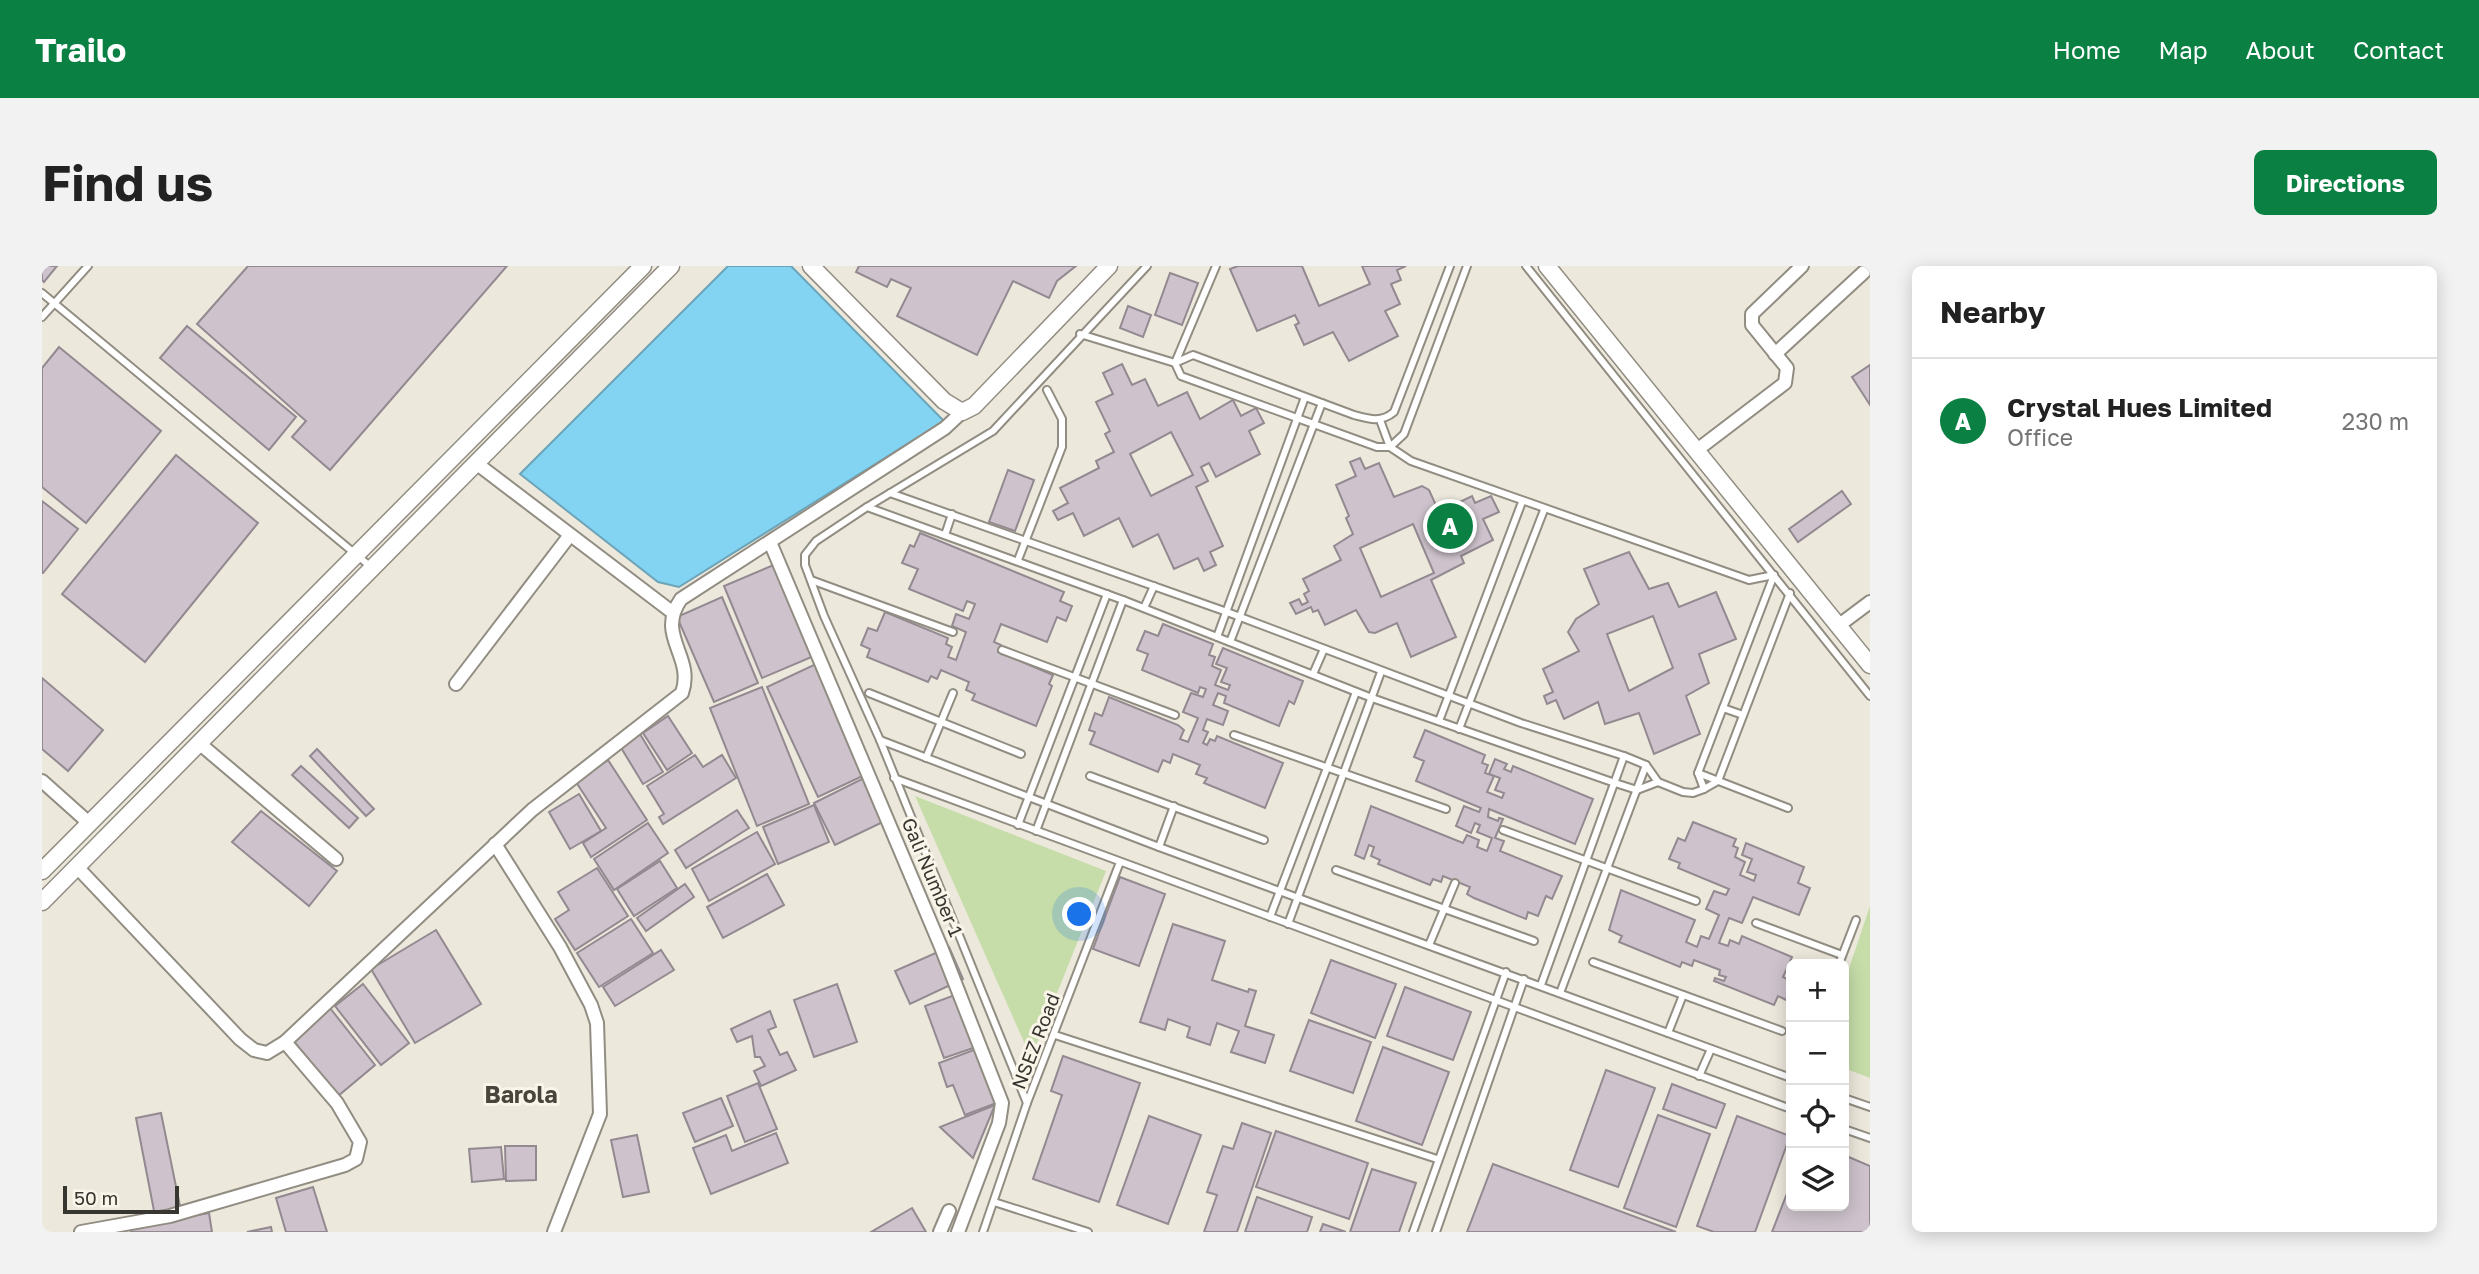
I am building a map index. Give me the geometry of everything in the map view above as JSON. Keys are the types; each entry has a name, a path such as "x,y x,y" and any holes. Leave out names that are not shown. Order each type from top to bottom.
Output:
{"street":[{"path":"42,902 671,266"},
{"path":"811,266 944,401 962,412"},
{"path":"77,867 240,1039 254,1050 267,1053 285,1041 532,810 682,693 686,681 670,628 672,612 681,599 945,428 962,412 974,406 1109,266"},
{"path":"1547,266 1870,665"},
{"path":"1697,450 1785,383 1787,368 1752,325 1752,314 1802,266"},
{"path":"42,871 640,267 656,282"},
{"path":"1775,354 1865,272"},
{"path":"476,463 672,612"},
{"path":"456,684 570,534"},
{"name":"Gali Number 1","path":"770,542 936,934 1002,1103 999,1123 958,1232"},
{"path":"1838,626 1870,602"},
{"path":"199,744 336,859"},
{"path":"42,781 89,823"},
{"path":"495,844 560,947 592,1005 597,1023 600,1114 554,1232"},
{"path":"81,1232 170,1216 345,1166 356,1159 360,1142 337,1102 285,1041"},
{"path":"940,1232 948,1211"}],"lane":[{"path":"42,317 88,266"},
{"path":"1027,1103 880,740 805,565 809,548 867,507 993,431 1080,334 1147,266"},
{"path":"1216,266 1175,363 1181,376 1377,447 1390,447 1404,434 1467,266"},
{"path":"1080,334 1175,363 1193,355 1322,404 1380,420 1394,412 1450,266"},
{"path":"1526,266 1870,696"},
{"path":"42,293 372,568"},
{"path":"1425,328 1441,335"},
{"path":"1018,560 1062,447 1062,419 1047,390"},
{"path":"1217,637 1305,397"},
{"path":"1230,642 1322,404"},
{"path":"1380,420 1390,447 1410,461 1749,580 1774,575"},
{"path":"890,493 1241,617 1521,723 1624,756 1646,765 1658,782 1689,793 1718,781 1790,593"},
{"path":"1439,721 1522,502"},
{"path":"867,507 1018,560 1356,692 1459,729 1637,790 1658,782"},
{"path":"1459,729 1544,510"},
{"path":"945,535 952,514"},
{"path":"1262,514 1279,521"},
{"path":"1704,789 1698,773 1774,575"},
{"path":"811,580 953,632"},
{"path":"1144,608 1154,586"},
{"path":"1018,825 1107,594"},
{"path":"1036,831 1123,600"},
{"path":"1314,674 1324,649"},
{"path":"1002,650 1175,715"},
{"path":"1288,924 1381,672"},
{"path":"1270,917 1356,692"},
{"path":"869,693 1021,754"},
{"path":"926,758 953,693"},
{"path":"1723,708 1743,716"},
{"path":"1234,735 1447,809"},
{"path":"880,740 1159,848 1507,972 1786,1076"},
{"path":"1541,985 1624,756"},
{"path":"1559,993 1646,765"},
{"path":"1698,773 1788,808"},
{"path":"1090,776 1264,840"},
{"path":"894,778 1786,1108"},
{"path":"1159,848 1174,806"},
{"path":"1503,830 1696,901"},
{"name":"NSEZ Road","path":"983,1232 1027,1103 1119,862"},
{"path":"1336,870 1534,941"},
{"path":"1429,945 1455,883"},
{"path":"1841,959 1856,920"},
{"path":"1756,923 1842,955"},
{"path":"1593,962 1782,1031"},
{"path":"1413,1232 1437,1158 1507,972"},
{"path":"1436,1232 1524,979"},
{"path":"1668,1033 1683,995"},
{"path":"1055,1035 1437,1158"},
{"path":"1699,1076 1711,1049"},
{"path":"1849,1100 1870,1107"},
{"path":"1849,1131 1870,1138"},
{"path":"994,1202 1088,1232"}],"green space":[{"path":"915,796 1106,871 1031,1058"},
{"path":"1870,906 1870,1078 1849,1070 1849,968"}],"water":[{"path":"728,266 791,266 944,421 679,587 658,582 520,474"}],"building":[{"path":"42,266 57,266 44,282 42,280"},
{"path":"248,266 507,266 330,470 292,437 306,421 197,324"},
{"path":"859,266 1076,266 1057,281 1049,298 1013,281 977,355 897,316 911,288 891,279 887,287 856,272"},
{"path":"1238,266 1302,266 1319,306 1370,284 1362,266 1406,266 1397,270 1401,280 1391,284 1400,304 1385,311 1398,336 1349,361 1333,332 1304,345 1295,325 1299,323 1295,315 1257,331 1230,269"},
{"path":"1170,273 1198,283 1182,325 1155,315"},
{"path":"1128,306 1151,315 1143,337 1120,328"},
{"path":"187,326 296,417 269,450 160,358"},
{"path":"59,347 161,431 86,523 42,487 42,368"},
{"path":"1122,364 1132,385 1145,379 1158,406 1187,392 1200,419 1233,400 1241,416 1256,408 1264,423 1249,431 1260,454 1216,477 1209,463 1201,467 1208,481 1196,487 1223,546 1210,552 1216,565 1204,571 1198,558 1174,569 1158,534 1133,547 1119,518 1084,536 1073,513 1058,520 1053,511 1068,503 1060,488 1099,468 1096,461 1114,452 1105,434 1110,431 1096,402 1113,394 1103,373","holes":["1171,432 1193,475 1151,496 1130,454"]},
{"path":"1870,365 1870,405 1852,377"},
{"path":"176,455 258,523 145,662 62,594"},
{"path":"1360,458 1365,469 1379,463 1394,497 1422,486 1429,490 1439,512 1472,496 1475,503 1491,496 1499,512 1483,519 1493,540 1461,556 1464,563 1431,580 1456,637 1411,657 1397,623 1375,633 1369,632 1356,610 1325,625 1318,610 1313,612 1311,607 1296,614 1290,603 1299,599 1302,605 1308,602 1304,594 1309,591 1303,579 1341,560 1334,546 1353,534 1346,518 1349,516 1336,485 1356,476 1350,462","holes":["1413,524 1434,573 1381,597 1360,548"]},
{"path":"1008,470 1034,480 1015,531 989,522"},
{"path":"1842,491 1851,504 1798,542 1789,529"},
{"path":"42,501 78,529 43,573 42,573"},
{"path":"920,533 1064,592 1060,601 1072,606 1066,621 1057,617 1047,642 1001,624 994,642 1001,645 998,652 1053,675 1049,684 1052,686 1036,726 972,700 975,694 966,690 969,682 941,670 937,679 931,676 928,682 867,657 870,649 861,645 868,628 877,631 885,612 948,638 946,644 952,647 948,657 956,660 966,632 952,626 956,614 969,619 975,604 967,601 963,611 909,589 918,569 902,563 910,545 914,547"},
{"path":"1629,552 1649,589 1668,583 1679,607 1716,592 1736,639 1699,654 1709,683 1686,696 1700,734 1654,754 1639,713 1605,724 1598,702 1564,719 1556,700 1547,704 1544,696 1553,692 1543,669 1579,651 1568,632 1576,619 1599,604 1584,569","holes":["1653,616 1673,668 1629,691 1607,634"]},
{"path":"776,564 814,656 762,678 724,586"},
{"path":"722,597 758,683 714,702 677,617"},
{"path":"1163,624 1213,644 1209,655 1215,657 1212,666 1221,670 1215,685 1228,690 1230,685 1221,682 1227,668 1216,664 1223,648 1303,681 1294,704 1289,701 1279,726 1224,703 1226,696 1218,693 1213,705 1228,711 1223,725 1207,719 1203,730 1208,732 1203,743 1207,745 1210,739 1215,741 1217,736 1283,763 1265,808 1204,783 1207,778 1196,774 1200,765 1173,754 1170,763 1163,760 1158,772 1090,744 1095,732 1089,730 1095,713 1102,716 1109,697 1178,725 1184,730 1180,739 1188,742 1198,718 1183,712 1191,693 1203,697 1206,689 1200,687 1198,693 1142,670 1148,654 1137,650 1145,631 1158,636"},
{"path":"818,663 869,773 818,797 767,687"},
{"path":"42,678 103,730 68,771 42,749"},
{"path":"762,687 809,804 757,826 710,708"},
{"path":"668,716 692,753 667,770 643,733"},
{"path":"1425,730 1485,755 1482,763 1488,765 1485,773 1494,776 1487,792 1502,798 1504,793 1495,790 1500,778 1489,774 1495,759 1507,764 1504,769 1511,772 1513,766 1593,799 1575,844 1489,809 1488,817 1498,821 1499,818 1503,819 1495,838 1504,841 1500,851 1562,876 1552,899 1546,896 1538,916 1528,912 1526,919 1474,898 1467,894 1470,887 1443,876 1441,882 1433,879 1430,885 1378,864 1380,860 1371,856 1374,847 1369,845 1364,859 1355,855 1371,806 1463,843 1467,835 1479,840 1477,847 1487,851 1492,838 1477,832 1480,825 1475,823 1471,833 1456,826 1464,806 1479,812 1481,808 1416,781 1424,761 1414,757"},
{"path":"640,734 663,772 643,784 620,746"},
{"path":"317,749 374,809 366,816 310,756"},
{"path":"695,755 703,767 722,755 736,778 663,824 659,817 664,814 647,786"},
{"path":"608,760 647,820 591,857 583,843 606,828 576,782"},
{"path":"301,766 358,818 349,828 292,775"},
{"path":"866,777 887,820 835,845 814,803"},
{"path":"579,794 601,831 570,849 549,812"},
{"path":"814,805 829,842 778,864 763,827"},
{"path":"737,810 749,828 686,868 675,850"},
{"path":"261,811 337,871 309,906 232,842"},
{"path":"1693,822 1736,839 1733,846 1738,848 1735,857 1745,862 1740,875 1754,881 1756,875 1747,872 1752,859 1742,855 1746,843 1804,867 1798,883 1810,888 1799,915 1753,897 1742,923 1729,918 1719,943 1728,946 1730,940 1739,944 1742,936 1792,957 1786,959 1783,977 1786,978 1786,1000 1778,996 1774,1005 1714,981 1715,978 1724,981 1726,977 1719,975 1720,970 1694,960 1692,966 1682,962 1680,967 1619,942 1622,936 1609,930 1621,890 1695,920 1686,942 1697,947 1701,936 1709,939 1719,915 1706,909 1714,891 1726,895 1729,889 1678,868 1680,863 1669,859 1678,838 1685,841"},
{"path":"648,823 668,853 614,890 594,859"},
{"path":"757,832 775,864 709,901 692,869"},
{"path":"660,861 677,888 634,916 617,889"},
{"path":"597,868 628,916 575,950 555,919 569,910 558,892"},
{"path":"767,874 784,905 723,938 707,907"},
{"path":"1120,877 1165,894 1139,966 1093,949"},
{"path":"685,884 694,897 646,931 637,918"},
{"path":"631,919 653,953 599,987 577,953"},
{"path":"1173,924 1225,941 1212,980 1248,992 1249,989 1256,991 1245,1026 1274,1035 1265,1063 1231,1052 1239,1031 1217,1023 1210,1045 1187,1037 1190,1027 1168,1019 1165,1030 1140,1022"},
{"path":"436,930 481,1004 415,1043 371,969"},
{"path":"949,947 963,979 910,1004 895,971"},
{"path":"661,950 674,970 615,1006 603,987"},
{"path":"1331,960 1396,984 1375,1038 1311,1013"},
{"path":"363,984 409,1043 381,1065 335,1006"},
{"path":"837,984 857,1042 814,1057 794,1000"},
{"path":"1405,987 1471,1012 1453,1060 1387,1036"},
{"path":"963,992 982,1045 944,1058 925,1006"},
{"path":"330,1008 375,1065 338,1096 292,1039"},
{"path":"770,1011 776,1027 768,1030 780,1055 787,1052 796,1070 761,1086 754,1071 765,1066 760,1057 755,1057 752,1036 737,1042 731,1029"},
{"path":"1309,1020 1371,1042 1353,1093 1290,1071"},
{"path":"1383,1047 1449,1072 1422,1145 1356,1121"},
{"path":"979,1048 999,1102 965,1115 953,1085 947,1087 939,1063"},
{"path":"1063,1056 1140,1083 1099,1202 1033,1179 1062,1095 1051,1091"},
{"path":"1606,1070 1655,1088 1618,1187 1570,1170"},
{"path":"758,1083 777,1129 745,1142 727,1096"},
{"path":"1672,1084 1725,1104 1716,1128 1663,1109"},
{"path":"721,1098 733,1126 695,1142 683,1113"},
{"path":"995,1105 973,1158 940,1127"},
{"path":"161,1113 181,1211 155,1216 136,1118"},
{"path":"1658,1115 1710,1134 1676,1227 1624,1208"},
{"path":"1149,1116 1201,1135 1168,1224 1117,1205"},
{"path":"1737,1116 1786,1134 1786,1147 1755,1232 1714,1232 1697,1226"},
{"path":"1242,1123 1271,1133 1237,1232 1204,1232 1217,1195 1207,1192 1223,1146 1233,1149"},
{"path":"1276,1131 1368,1163 1349,1219 1256,1187"},
{"path":"776,1133 788,1163 711,1194 693,1148 726,1135 732,1151"},
{"path":"637,1135 649,1192 623,1197 611,1140"},
{"path":"505,1146 536,1146 536,1180 506,1181"},
{"path":"501,1147 504,1179 472,1182 469,1149"},
{"path":"1849,1157 1870,1166 1870,1232 1772,1232 1786,1196 1786,1211 1849,1211"},
{"path":"1493,1164 1676,1232 1467,1232"},
{"path":"1372,1169 1416,1183 1399,1232 1350,1232"},
{"path":"313,1187 327,1232 286,1232 276,1198"},
{"path":"1257,1197 1312,1217 1307,1232 1245,1232"},
{"path":"912,1208 926,1232 871,1232"},
{"path":"209,1213 212,1232 131,1232 130,1227"},
{"path":"1323,1224 1346,1232 1320,1232"},
{"path":"271,1227 272,1232 247,1232"}],"place":[{"name":"Crystal Hues Limited","path":"1450,526"}],"district":[{"name":"Barola","path":"521,1094"}]}
